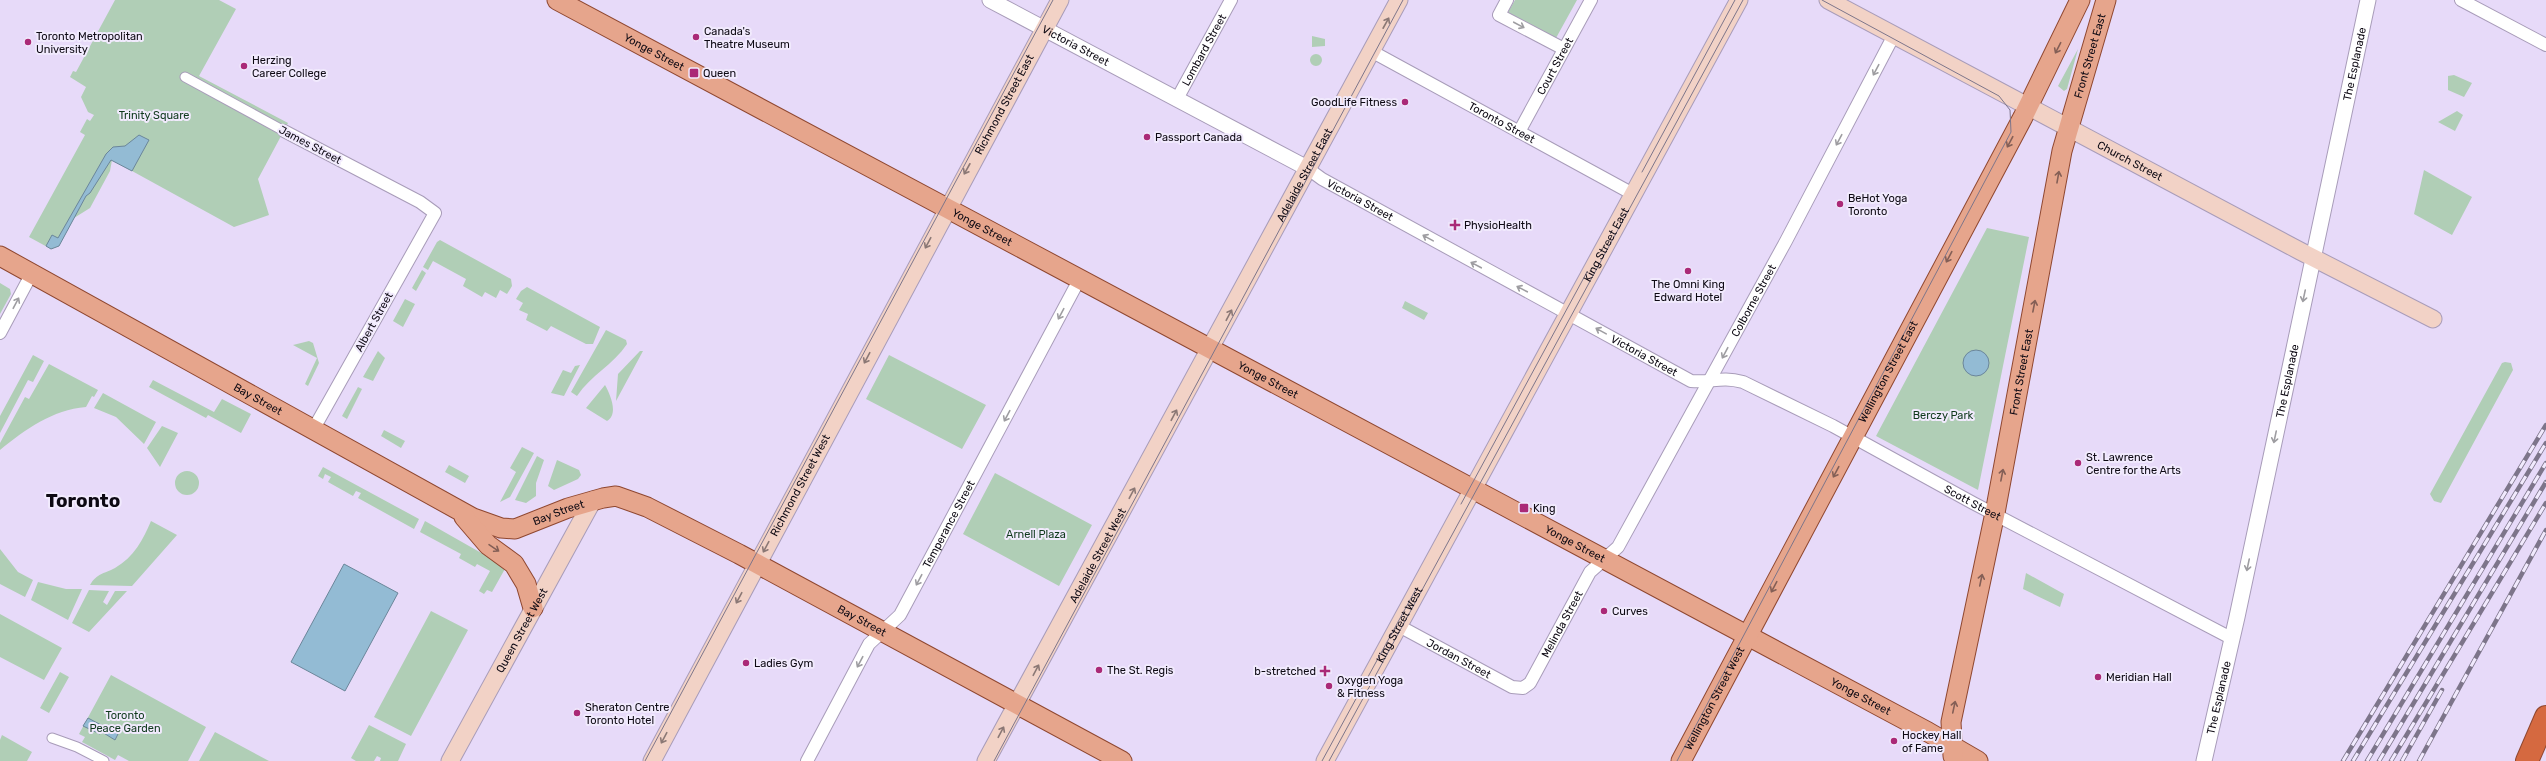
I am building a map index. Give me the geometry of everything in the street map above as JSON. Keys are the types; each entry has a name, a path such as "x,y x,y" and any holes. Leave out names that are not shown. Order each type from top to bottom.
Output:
{"highway":[{"path":"2527,761 2546,717"}],"main road":[{"name":"Yonge Street","path":"557,0 1748,636 1950,756 1978,761"},
{"name":"Richmond Street East","path":"946,209 1060,0"},
{"name":"Adelaide Street East","path":"1210,349 1399,0"},
{"name":"King Street East","path":"1473,489 1739,0"},
{"name":"Church Street","path":"1828,0 2028,108 2313,258 2433,319"},
{"path":"2028,108 2080,0"},
{"name":"Front Street East","path":"1950,756 1951,722 1995,513 2068,128 2106,0"},
{"name":"Wellington Street East","path":"1748,636 2028,108"},
{"name":"Richmond Street West","path":"652,761 946,209"},
{"name":"Bay Street","path":"0,256 458,510 486,524 515,529 593,500 616,496 647,507 883,631 1122,761"},
{"name":"Adelaide Street West","path":"986,761 1210,349"},
{"name":"King Street West","path":"1325,761 1473,489"},
{"name":"Queen Street West","path":"450,761 593,500"},
{"path":"458,510 488,545 514,564 526,584 533,608"},
{"name":"Wellington Street West","path":"1682,761 1748,636"}],"street":[{"name":"Victoria Street","path":"990,0 1307,168 1329,183 1691,381 1711,380"},
{"name":"Lombard Street","path":"1177,99 1230,0"},
{"path":"1507,0 1499,15 1564,49"},
{"name":"Court Street","path":"1519,132 1591,0"},
{"name":"The Esplanade","path":"2204,761 2232,638 2368,0"},
{"path":"2461,0 2546,45"},
{"name":"Colborne Street","path":"1605,560 1618,547 1711,380 1894,35"},
{"name":"Toronto Street","path":"1371,51 1633,194"},
{"name":"James Street","path":"185,77 420,202 435,213"},
{"name":"Albert Street","path":"313,430 435,213"},
{"path":"0,333 32,274"},
{"name":"Temperance Street","path":"807,761 869,644 900,615 1080,280"},
{"name":"Scott Street","path":"1711,380 1727,378 1743,382 1854,438 2232,638"},
{"name":"Melinda Street","path":"1519,689 1526,686 1533,679 1590,572 1605,560"},
{"name":"Jordan Street","path":"1399,626 1512,687 1519,689"},
{"path":"52,738 77,747 104,761"}],"green space":[{"name":"Trinity Square","path":"115,0 219,0 236,9 199,76 288,123 258,179 269,215 234,227 112,160 110,171 90,208 74,218 59,246 51,249 29,237 85,135 80,132 87,119 90,121 94,115 88,112 81,97 86,87 70,77 73,71 76,72"},
{"path":"1515,0 1577,0 1556,38 1507,14"},
{"path":"1312,36 1325,39 1325,46 1312,47"},
{"path":"2078,49 2067,89 2064,91 2058,86"},
{"path":"1314,54 1318,54 1322,60 1318,66 1314,66 1310,62 1310,58"},
{"path":"2454,75 2472,83 2464,97 2448,90 2448,76"},
{"path":"2457,111 2463,115 2455,131 2438,122"},
{"path":"2424,170 2472,197 2452,235 2414,214"},
{"name":"Berczy Park","path":"1987,228 2029,237 1978,490 1876,436"},
{"path":"440,240 511,279 512,286 507,294 500,290 496,298 485,292 482,297 463,286 466,279 433,261 428,270 423,267 437,242"},
{"path":"422,270 426,273 416,291 412,288"},
{"path":"0,283 10,289 11,294 0,314"},
{"path":"527,287 600,327 593,344 586,344 551,326 547,331 526,320 528,314 519,310 523,303 516,299 521,291"},
{"path":"405,299 415,304 403,327 393,321"},
{"path":"1405,301 1428,313 1424,320 1402,308"},
{"path":"606,330 626,340 627,344 577,396 571,392"},
{"path":"309,341 313,343 319,363 308,386 305,384 317,358 293,345"},
{"path":"378,351 385,358 373,381 363,377"},
{"path":"640,351 643,351 616,401 618,374"},
{"path":"33,355 44,361 33,382 28,380 0,433 0,416"},
{"path":"889,355 986,405 962,449 866,399"},
{"path":"2502,363 2511,363 2513,370 2441,503 2434,501 2430,494"},
{"path":"49,364 98,390 94,397 92,396 86,407 51,416 30,428 0,450 0,443 25,397 29,399"},
{"path":"580,365 564,396 551,393 563,370 571,373 575,366"},
{"path":"153,380 214,412 222,399 251,414 241,433 208,415 206,418 149,387"},
{"path":"605,385 611,398 613,409 611,418 607,421 586,408"},
{"path":"358,387 362,389 347,419 342,416"},
{"path":"103,393 156,422 144,444 116,417 94,408"},
{"path":"162,426 178,433 160,467 147,448"},
{"path":"384,430 405,441 401,448 381,436"},
{"path":"522,447 534,453 510,497 500,502 516,472 510,468"},
{"path":"537,456 544,460 536,483 536,496 526,503 515,500"},
{"path":"557,460 579,470 581,475 578,479 554,490 548,486"},
{"path":"449,465 469,476 465,483 445,472"},
{"path":"323,467 419,519 414,529 358,498 361,493 356,491 353,496 328,482 331,477 325,474 323,479 318,476"},
{"path":"182,471 192,471 199,478 199,488 192,495 182,495 175,488 175,478"},
{"name":"Arnell Plaza","path":"995,473 1092,525 1059,586 963,534"},
{"path":"151,521 177,535 132,586 90,585 95,578 122,564 128,559 145,535"},
{"path":"425,521 506,567 492,592 487,590 484,594 479,591 490,571 477,564 475,567 459,558 461,554 420,532"},
{"path":"0,549 18,572 33,580 25,597 0,584"},
{"path":"2026,573 2064,594 2060,607 2023,589"},
{"path":"38,582 66,589 82,589 68,620 31,600"},
{"path":"89,590 109,591 103,602 107,605 115,591 127,591 89,632 72,623"},
{"path":"431,611 468,630 411,736 374,717"},
{"path":"0,614 62,648 44,680 0,657"},
{"path":"60,672 69,677 49,713 40,708"},
{"name":"Toronto Peace Garden","path":"111,675 206,727 188,761 129,761 118,755 115,760 82,742 85,737 79,734"},
{"path":"369,725 406,744 398,761 380,761 381,758 377,756 374,761 356,761 351,758"},
{"path":"215,732 269,761 199,761"},
{"path":"2,735 32,752 27,761 0,761 0,740"}],"water":[{"path":"139,135 149,140 132,171 111,160 90,193 86,196 59,246 51,249 46,246 52,235 58,238 106,154 113,147 125,146"},
{"path":"1976,350 1985,354 1989,363 1985,372 1976,376 1967,372 1963,363 1967,354"},
{"path":"344,564 398,593 345,691 291,662"},
{"path":"88,718 118,734 115,740 102,732 100,734 83,726"}],"tram line":[{"path":"645,761 1053,0"},
{"path":"994,761 1403,0"},
{"path":"1642,172 1735,0"},
{"path":"1329,761 1743,0"},
{"path":"1677,761 2011,132 2010,110 1999,96 1822,0"},
{"path":"1461,504 1587,272"},
{"path":"1322,761 1416,589"}],"railway":[{"path":"2343,761 2546,425"},
{"path":"2353,761 2546,443"},
{"path":"2367,761 2546,463"},
{"path":"2379,761 2546,482"},
{"path":"2391,761 2546,503"},
{"path":"2419,761 2546,530"},
{"path":"2402,761 2442,690"}],"place":[{"name":"Canada's Theatre Museum","path":"696,37"},
{"name":"Toronto Metropolitan University","path":"28,42"},
{"name":"Herzing Career College","path":"244,66"},
{"name":"Queen","path":"694,73"},
{"name":"GoodLife Fitness","path":"1405,102"},
{"name":"Passport Canada","path":"1147,137"},
{"name":"BeHot Yoga Toronto","path":"1840,204"},
{"name":"PhysioHealth","path":"1455,225"},
{"name":"The Omni King Edward Hotel","path":"1688,271"},
{"name":"St. Lawrence Centre for the Arts","path":"2078,463"},
{"name":"King","path":"1524,508"},
{"name":"Curves","path":"1604,611"},
{"name":"Ladies Gym","path":"746,663"},
{"name":"The St. Regis","path":"1099,670"},
{"name":"b-stretched","path":"1325,671"},
{"name":"Meridian Hall","path":"2098,677"},
{"name":"Oxygen Yoga & Fitness","path":"1329,686"},
{"name":"Sheraton Centre Toronto Hotel","path":"577,713"},
{"name":"Hockey Hall of Fame","path":"1894,741"}],"district":[{"name":"Toronto","path":"83,500"}]}
